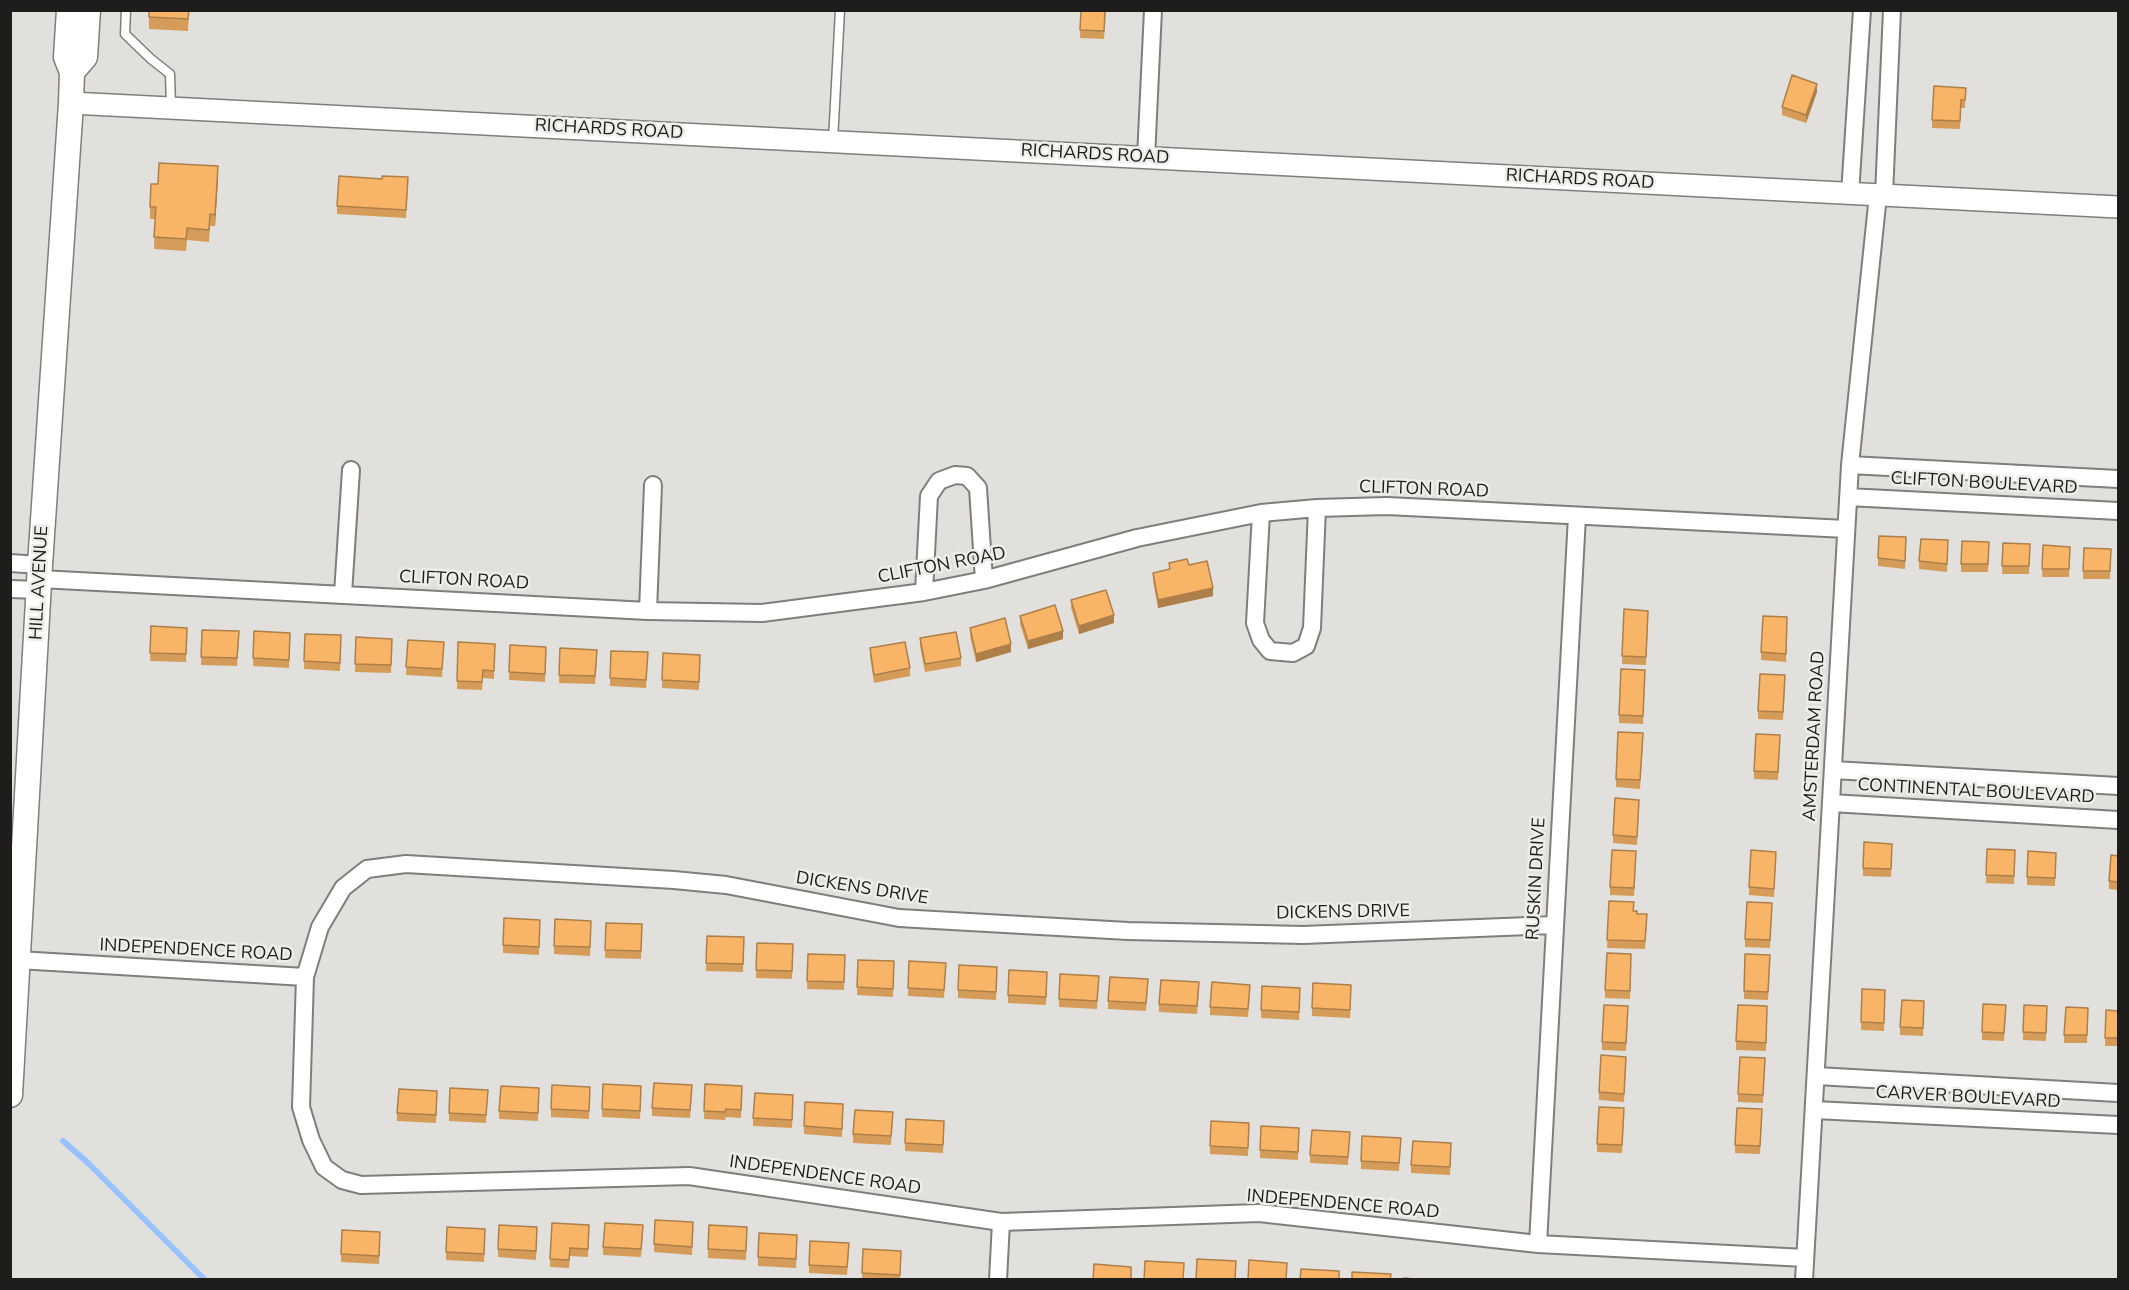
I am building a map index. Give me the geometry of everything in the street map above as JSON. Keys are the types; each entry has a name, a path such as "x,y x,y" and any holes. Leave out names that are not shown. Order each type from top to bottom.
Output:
{"main road":[{"name":"HILL AVENUE","path":"10,1095 71,103 72,72 66,57 69,10"},
{"name":"HILL AVENUE","path":"72,72 85,57 88,10"}],"street":[{"path":"1146,158 1153,10"},
{"path":"1851,194 1862,10"},
{"name":"AMSTERDAM ROAD","path":"1804,1280 1850,465 1881,195 1892,10"},
{"name":"RICHARDS ROAD","path":"71,103 2118,207"},
{"name":"CLIFTON BOULEVARD","path":"1850,465 2118,479"},
{"path":"343,594 351,470"},
{"path":"924,592 929,496 939,481 955,475 967,476 978,488 984,580"},
{"path":"648,611 653,485"},
{"name":"CLIFTON BOULEVARD","path":"1848,496 2118,511"},
{"name":"CLIFTON ROAD","path":"40,578 648,611 762,613 924,592 984,580 1137,538 1261,513 1317,508 1387,506 1846,529"},
{"path":"1261,513 1255,623 1260,640 1270,651 1293,652 1306,646 1312,628 1317,508"},
{"name":"RUSKIN DRIVE","path":"1538,1244 1577,516"},
{"path":"10,563 40,578"},
{"path":"10,589 40,578"},
{"name":"CONTINENTAL BOULEVARD","path":"1833,770 2118,786"},
{"name":"CONTINENTAL BOULEVARD","path":"1831,803 2118,820"},
{"name":"DICKENS DRIVE","path":"305,977 320,927 343,888 367,869 406,864 674,880 726,885 899,918 1117,931 1303,935 1554,925"},
{"name":"INDEPENDENCE ROAD","path":"18,960 305,977 301,1107 311,1140 324,1167 342,1180 362,1185 689,1176 1001,1222 1259,1213 1538,1244 1805,1258"},
{"name":"CARVER BOULEVARD","path":"1817,1076 2118,1093"},
{"name":"CARVER BOULEVARD","path":"1815,1110 2118,1125"},
{"path":"998,1280 1001,1222"}],"lane":[{"path":"126,10 125,34 150,59 170,74 171,108"},
{"path":"833,142 840,10"}],"building":[{"path":"149,10 189,10 188,19 149,17"},
{"path":"1081,10 1105,10 1104,31 1080,30"},
{"path":"1792,75 1817,84 1806,115 1782,107"},
{"path":"1934,86 1966,88 1965,100 1961,100 1960,121 1932,120"},
{"path":"159,163 218,166 215,215 210,214 209,230 187,228 186,239 154,237 156,207 150,207 151,184 158,184"},
{"path":"339,176 382,179 382,176 408,177 406,210 337,206"},
{"path":"1879,536 1906,537 1905,561 1878,558"},
{"path":"1921,539 1948,540 1947,564 1919,561"},
{"path":"1962,541 1989,542 1988,564 1961,564"},
{"path":"2003,543 2030,544 2029,566 2002,566"},
{"path":"2043,545 2070,547 2069,569 2042,569"},
{"path":"2084,548 2111,549 2110,571 2083,571"},
{"path":"1187,559 1189,565 1207,561 1213,588 1158,600 1153,573 1170,569 1169,563"},
{"path":"1106,590 1114,615 1079,626 1071,600"},
{"path":"1055,605 1063,631 1028,641 1020,616"},
{"path":"1624,609 1648,611 1646,657 1622,656"},
{"path":"1763,616 1787,617 1786,654 1761,652"},
{"path":"1005,618 1011,644 976,654 970,628"},
{"path":"151,626 187,628 186,654 150,653"},
{"path":"202,630 239,631 237,658 201,657"},
{"path":"254,631 290,633 289,660 253,658"},
{"path":"956,632 961,658 925,664 920,638"},
{"path":"305,634 341,635 340,663 304,661"},
{"path":"356,637 392,639 391,665 355,664"},
{"path":"408,640 444,642 442,669 406,667"},
{"path":"458,642 495,644 494,671 483,670 482,682 457,681"},
{"path":"905,642 910,668 874,675 870,648"},
{"path":"510,645 546,647 545,674 509,672"},
{"path":"560,648 597,650 595,676 559,675"},
{"path":"611,651 648,652 646,680 610,678"},
{"path":"663,653 700,655 699,682 662,680"},
{"path":"1621,669 1645,670 1643,716 1619,715"},
{"path":"1760,674 1785,675 1783,712 1758,711"},
{"path":"1618,732 1643,733 1640,780 1616,779"},
{"path":"1756,734 1780,735 1778,772 1754,771"},
{"path":"1615,798 1639,800 1637,837 1613,835"},
{"path":"1864,842 1892,844 1891,869 1863,868"},
{"path":"1987,849 2015,850 2014,876 1986,875"},
{"path":"1612,850 1636,851 1634,888 1610,887"},
{"path":"1751,850 1776,852 1774,889 1749,887"},
{"path":"2028,851 2056,853 2055,878 2027,877"},
{"path":"2111,855 2118,856 2118,882 2109,881"},
{"path":"1609,901 1634,902 1633,911 1637,911 1637,914 1647,914 1645,941 1607,940"},
{"path":"1747,902 1772,903 1770,940 1745,939"},
{"path":"504,918 540,920 539,947 503,945"},
{"path":"555,919 591,921 590,947 554,946"},
{"path":"606,923 642,924 641,951 605,950"},
{"path":"707,936 744,937 743,964 706,963"},
{"path":"757,943 793,944 792,971 756,970"},
{"path":"1607,953 1631,954 1630,991 1605,990"},
{"path":"808,954 845,955 844,982 807,981"},
{"path":"1745,954 1770,955 1768,992 1744,991"},
{"path":"858,960 894,961 893,989 857,987"},
{"path":"909,961 946,963 944,990 908,988"},
{"path":"959,965 997,967 996,992 958,990"},
{"path":"1009,970 1047,972 1046,997 1008,995"},
{"path":"1060,974 1099,976 1097,1001 1059,999"},
{"path":"1110,977 1148,979 1146,1003 1108,1001"},
{"path":"1161,980 1199,982 1197,1006 1159,1004"},
{"path":"1212,982 1250,985 1248,1009 1210,1007"},
{"path":"1313,983 1351,985 1350,1010 1312,1008"},
{"path":"1262,986 1300,988 1299,1012 1261,1010"},
{"path":"1862,989 1885,990 1884,1023 1861,1022"},
{"path":"1902,1000 1924,1001 1923,1028 1900,1027"},
{"path":"1983,1004 2006,1005 2004,1033 1982,1032"},
{"path":"1604,1005 1628,1006 1626,1043 1602,1042"},
{"path":"1738,1005 1767,1006 1766,1043 1736,1041"},
{"path":"2024,1005 2047,1006 2046,1033 2023,1032"},
{"path":"2066,1007 2088,1008 2087,1035 2064,1035"},
{"path":"2106,1010 2118,1011 2118,1038 2105,1038"},
{"path":"1601,1055 1626,1057 1624,1094 1599,1092"},
{"path":"1740,1057 1765,1058 1763,1095 1738,1094"},
{"path":"654,1083 692,1085 690,1110 652,1108"},
{"path":"603,1084 641,1086 640,1111 602,1109"},
{"path":"705,1084 742,1086 741,1110 704,1111"},
{"path":"552,1085 590,1087 589,1111 551,1109"},
{"path":"501,1086 539,1088 538,1113 499,1111"},
{"path":"450,1088 488,1090 486,1115 449,1113"},
{"path":"399,1089 437,1091 436,1115 397,1113"},
{"path":"755,1093 793,1095 792,1120 753,1118"},
{"path":"805,1102 843,1104 842,1129 804,1126"},
{"path":"1599,1107 1624,1108 1622,1145 1597,1144"},
{"path":"1737,1108 1762,1109 1760,1146 1735,1145"},
{"path":"855,1110 893,1112 891,1136 853,1134"},
{"path":"906,1119 944,1121 943,1145 905,1143"},
{"path":"1211,1121 1249,1123 1248,1148 1210,1146"},
{"path":"1261,1126 1299,1128 1298,1152 1260,1150"},
{"path":"1312,1130 1350,1132 1348,1157 1310,1155"},
{"path":"1362,1136 1401,1138 1399,1163 1361,1161"},
{"path":"1413,1141 1451,1143 1450,1167 1411,1165"},
{"path":"655,1220 693,1222 692,1247 654,1244"},
{"path":"552,1223 589,1225 588,1249 570,1248 569,1260 550,1259"},
{"path":"605,1223 643,1225 641,1249 603,1247"},
{"path":"499,1225 537,1227 536,1251 498,1249"},
{"path":"709,1225 747,1227 746,1251 708,1249"},
{"path":"447,1227 485,1229 484,1254 446,1252"},
{"path":"342,1230 380,1232 379,1256 341,1254"},
{"path":"759,1233 797,1235 796,1259 758,1257"},
{"path":"810,1241 849,1243 847,1267 809,1265"},
{"path":"863,1249 901,1251 900,1275 862,1273"},
{"path":"1197,1259 1236,1261 1235,1280 1196,1280"},
{"path":"1249,1260 1287,1263 1286,1280 1248,1280"},
{"path":"1145,1261 1184,1263 1183,1280 1144,1280"},
{"path":"1094,1264 1131,1267 1131,1280 1093,1280"},
{"path":"1301,1269 1339,1271 1339,1280 1300,1280"},
{"path":"1352,1272 1391,1274 1390,1280 1352,1280"}],"waterway":[{"path":"63,1141 205,1280"}]}
